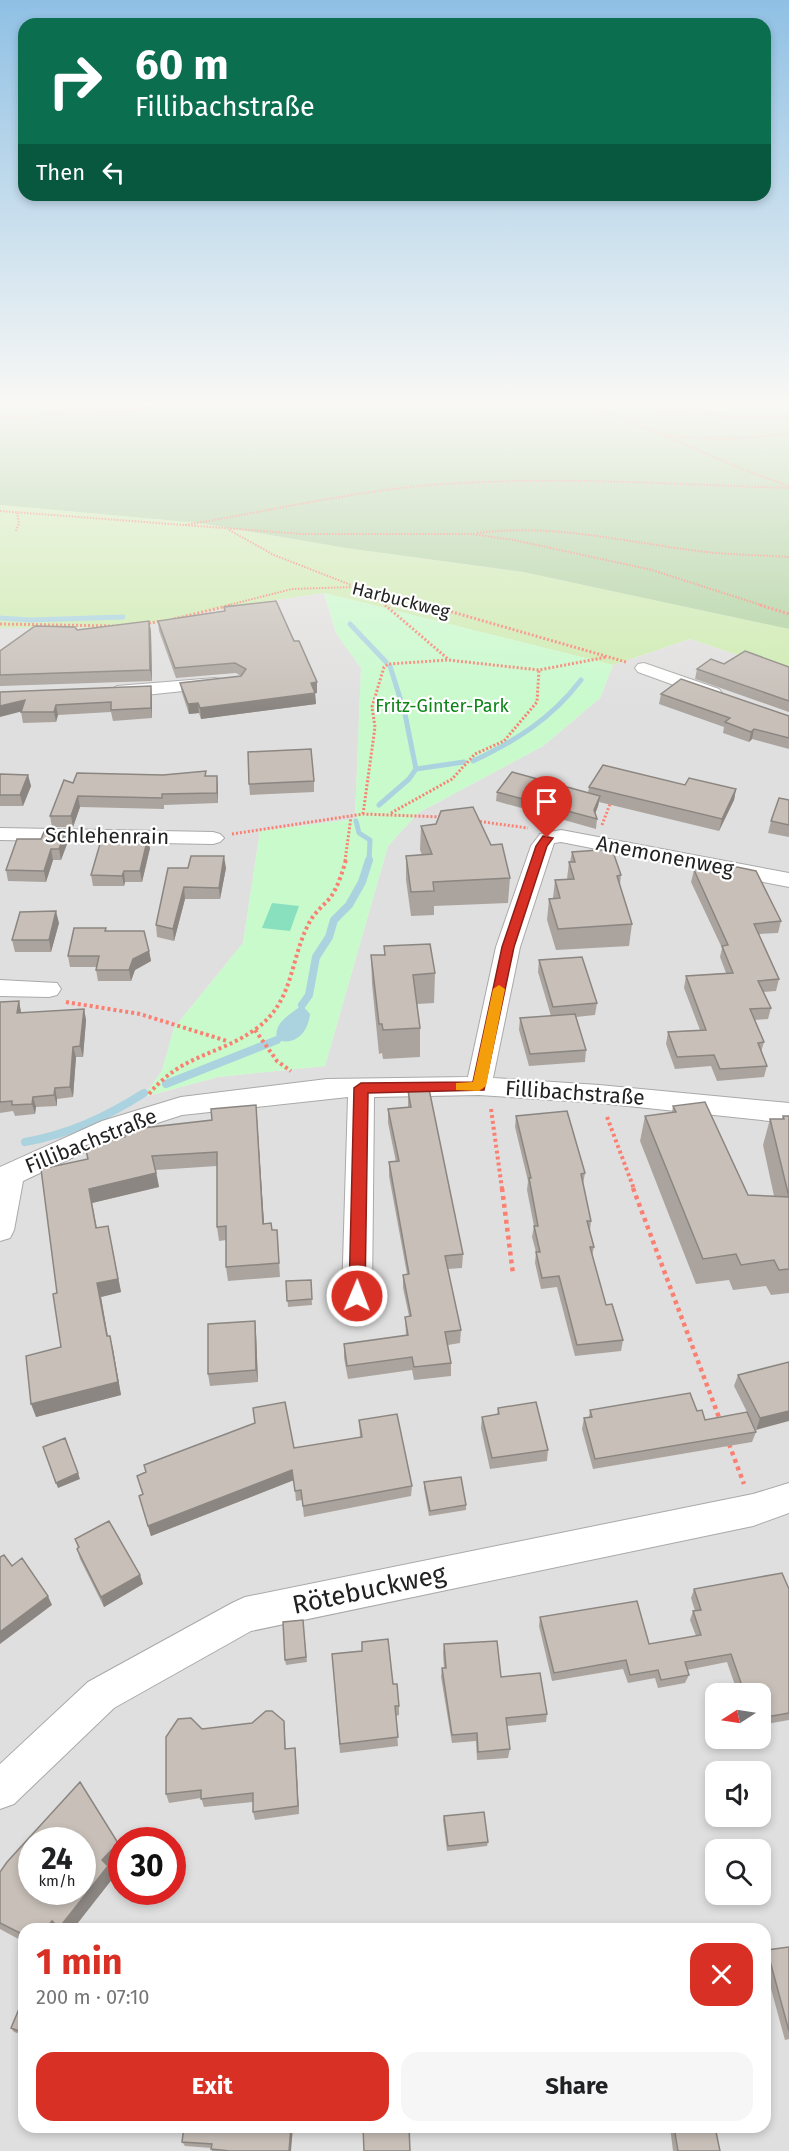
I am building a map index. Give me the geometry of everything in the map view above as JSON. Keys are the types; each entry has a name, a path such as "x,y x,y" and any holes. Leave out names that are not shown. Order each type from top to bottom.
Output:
{"street":[{"path":"644,668 733,700"},
{"path":"101,693 181,688 236,680"},
{"name":"Schlehenrain","path":"0,834 213,838"},
{"path":"484,1087 508,947 542,846 547,838 561,836"},
{"name":"Anemonenweg","path":"561,836 789,880"},
{"path":"0,988 49,989"},
{"name":"Fillibachstraße","path":"5,1176 111,1128 181,1106 289,1091 484,1087 599,1094 789,1113"},
{"path":"357,1296 361,1088"},
{"path":"0,1230 5,1176"},
{"name":"Rötebuckweg","path":"1,1785 100,1695 245,1615 753,1510 789,1498"}],"path":[{"path":"175,526 279,507"},
{"path":"0,511 302,534 471,534 514,540 652,570 789,614"},
{"path":"16,531 19,523 17,513"},
{"path":"228,529 274,555 364,590 395,611 448,660"},
{"path":"471,534 498,529 538,529 602,535 707,552 789,556"},
{"name":"Harbuckweg","path":"144,624 292,589 353,587 395,595 644,668"},
{"path":"0,624 122,626"},
{"path":"363,814 375,727 372,707 384,667 388,664 448,660 539,670 609,656"},
{"path":"391,813 452,779 475,754 504,741 537,702 539,670"},
{"path":"213,838 257,828 363,814 391,813 448,818"},
{"path":"146,1097 168,1071 188,1058 255,1030 283,1002 309,922 332,895 339,880 350,841 351,817"},
{"path":"471,820 528,828 561,836"},
{"path":"49,989 65,1001 140,1014 227,1041"},
{"path":"255,1030 277,1061 297,1075"},
{"path":"484,1087 513,1274"},
{"path":"599,1094 724,1431"},
{"path":"728,1442 753,1510"}],"shaded area":[{"path":"324,593 336,633 361,668 355,819 260,831 243,943 174,1028 162,1071 144,1097 218,1077 325,1066 388,846 418,813 543,746 600,698 613,665 690,639 789,672 789,2151 0,2151 0,628 229,607"}],"green space":[{"path":"0,507 26,507 199,523 346,548 523,572 789,629 789,672 690,639 613,665 324,593 229,607 135,627 0,628"},
{"path":"26,507 789,507 789,629 523,572 346,548 199,523"},
{"name":"Fritz-Ginter-Park","path":"324,593 613,665 600,698 543,746 418,813 388,846 325,1066 218,1077 143,1097 162,1071 174,1028 243,943 260,831 355,819 361,668 336,633"},
{"path":"272,903 299,906 290,931 262,928"}],"water":[{"path":"302,1005 310,1014 304,1032 290,1041 277,1040 276,1034 280,1024"}],"building":[{"path":"276,601 294,641 299,641 317,682 311,683 315,693 200,708 198,703 188,704 180,683 241,676 246,669 235,663 175,668 158,621 225,611 224,607"},
{"path":"149,621 150,670 0,675 0,651 35,626 75,627 77,630"},
{"path":"745,651 789,667 789,701 697,669 711,659 724,664"},
{"path":"681,679 789,716 789,738 754,729 751,732 725,722 730,718 661,694"},
{"path":"151,686 151,708 111,710 111,702 56,705 54,712 21,712 25,700 0,706 0,692"},
{"path":"311,749 314,781 249,784 248,752"},
{"path":"603,765 685,785 689,778 736,789 722,819 589,787"},
{"path":"206,771 205,776 217,776 217,793 162,794 162,798 78,796 71,816 50,816 64,780 73,783 77,773 163,775"},
{"path":"512,772 600,796 594,810 597,819 497,792"},
{"path":"0,774 28,775 20,795 0,795"},
{"path":"779,798 789,800 789,825 771,821"},
{"path":"473,807 491,845 502,844 510,878 433,882 434,891 411,892 406,856 432,854 421,826 436,824 441,811"},
{"path":"44,832 65,833 59,849 51,849 44,871 6,870 17,839 41,839"},
{"path":"102,837 148,837 140,871 124,871 122,876 91,875"},
{"path":"612,849 621,875 617,876 632,924 558,929 549,899 560,898 555,880 574,879 569,862 575,862 572,852"},
{"path":"191,856 224,856 219,888 184,887 173,929 156,925 168,868 188,868"},
{"path":"737,867 756,871 781,921 754,924 779,979 758,981 771,1008 750,1009 764,1042 758,1043 767,1066 720,1069 714,1055 677,1057 668,1032 706,1030 686,976 733,973 722,946 728,945 694,870"},
{"path":"56,911 49,940 12,940 20,912"},
{"path":"74,928 144,931 149,951 133,959 129,970 96,970 99,956 68,956"},
{"path":"430,944 435,973 413,975 420,1028 383,1030 382,1024 379,1024 371,955 385,955 384,946"},
{"path":"582,957 597,1003 553,1007 539,960"},
{"path":"19,1001 17,1013 84,1009 80,1046 73,1047 70,1087 55,1088 54,1095 33,1097 32,1104 12,1105 12,1101 0,1102 0,1002"},
{"path":"575,1014 586,1050 530,1054 520,1018"},
{"path":"429,1089 463,1254 445,1256 461,1330 445,1332 451,1363 414,1367 412,1357 347,1366 344,1344 408,1335 405,1317 411,1316 403,1275 409,1274 389,1162 399,1161 388,1109 411,1107 408,1091"},
{"path":"705,1102 748,1195 789,1197 789,1269 779,1270 774,1260 741,1265 736,1254 703,1259 645,1116 676,1112 673,1106"},
{"path":"256,1105 263,1224 271,1223 272,1230 277,1230 279,1263 226,1267 226,1226 217,1227 217,1152 152,1156 156,1173 89,1189 96,1228 108,1226 118,1279 97,1283 118,1382 31,1404 26,1356 61,1347 53,1294 57,1293 41,1169 88,1159 85,1146 125,1137 125,1130 212,1120 211,1109"},
{"path":"567,1111 585,1173 581,1174 591,1221 587,1221 594,1247 590,1247 606,1305 612,1304 623,1340 577,1345 559,1276 542,1278 536,1252 540,1252 534,1226 538,1226 529,1178 531,1178 516,1116"},
{"path":"783,1116 789,1116 789,1197 770,1119 784,1119"},
{"path":"311,1280 312,1299 287,1301 286,1281"},
{"path":"255,1321 256,1370 208,1374 208,1324"},
{"path":"789,1362 789,1411 760,1418 738,1375"},
{"path":"690,1393 697,1411 702,1410 705,1420 747,1412 756,1432 595,1459 584,1418 592,1417 590,1410"},
{"path":"285,1402 294,1448 362,1437 359,1420 397,1414 412,1486 303,1506 301,1490 295,1491 292,1470 148,1526 139,1496 143,1494 137,1476 146,1472 144,1465 255,1423 253,1408"},
{"path":"536,1402 548,1450 492,1458 482,1417 499,1414 498,1408"},
{"path":"65,1438 78,1473 56,1483 43,1447"},
{"path":"461,1477 466,1505 430,1511 424,1482"},
{"path":"109,1521 140,1575 101,1597 77,1549 79,1547 75,1539"},
{"path":"4,1555 12,1566 22,1558 48,1596 0,1632 0,1557"},
{"path":"782,1573 789,1589 789,1713 771,1716 771,1683 741,1683 731,1654 685,1662 689,1675 661,1680 658,1670 630,1675 626,1660 554,1673 540,1617 637,1601 649,1644 701,1635 693,1611 701,1610 694,1589"},
{"path":"303,1620 306,1657 285,1660 283,1622"},
{"path":"388,1639 393,1684 397,1684 399,1706 395,1706 398,1737 340,1744 332,1654 362,1651 362,1642"},
{"path":"497,1641 501,1677 540,1673 547,1714 506,1718 510,1749 478,1752 477,1733 452,1735 442,1668 446,1668 444,1644"},
{"path":"266,1711 272,1711 284,1721 285,1749 295,1748 298,1806 253,1812 253,1793 201,1799 201,1790 166,1794 166,1737 178,1719 191,1718 202,1729 252,1723"},
{"path":"80,1782 108,1827 108,1854 102,1860 108,1866 96,1881 96,1827 39,1827"},
{"path":"484,1812 488,1842 448,1846 444,1816"},
{"path":"18,1850 18,1905 77,1905 63,1923 52,1921 50,1923 18,1923 18,1932 0,1923 0,1872"},
{"path":"789,1947 789,2031 771,1965 771,1949"},
{"path":"18,2011 18,2031 11,2028"},
{"path":"183,2133 290,2133 289,2151 230,2151 211,2149 212,2144 182,2142"},
{"path":"363,2133 409,2133 410,2151 364,2151"},
{"path":"675,2133 716,2133 720,2151 678,2151"}],"waterway":[{"path":"0,618 30,620 123,617"},
{"path":"350,624 386,662"},
{"path":"390,666 405,714 416,769"},
{"path":"473,761 532,727 558,706 581,680"},
{"path":"416,769 464,762"},
{"path":"379,805 409,779 416,769"},
{"path":"356,821 359,833 370,840 369,861"},
{"path":"302,1005 309,995 316,957 329,937 334,920 349,905 362,882 369,860"},
{"path":"166,1084 277,1040"},
{"path":"25,1142 87,1124 144,1093"}],"slow traffic":[{"path":"461,1087 479,1086 499,989"}],"route":[{"path":"357,1296 361,1088 479,1086 508,947 542,846 547,838"}]}
